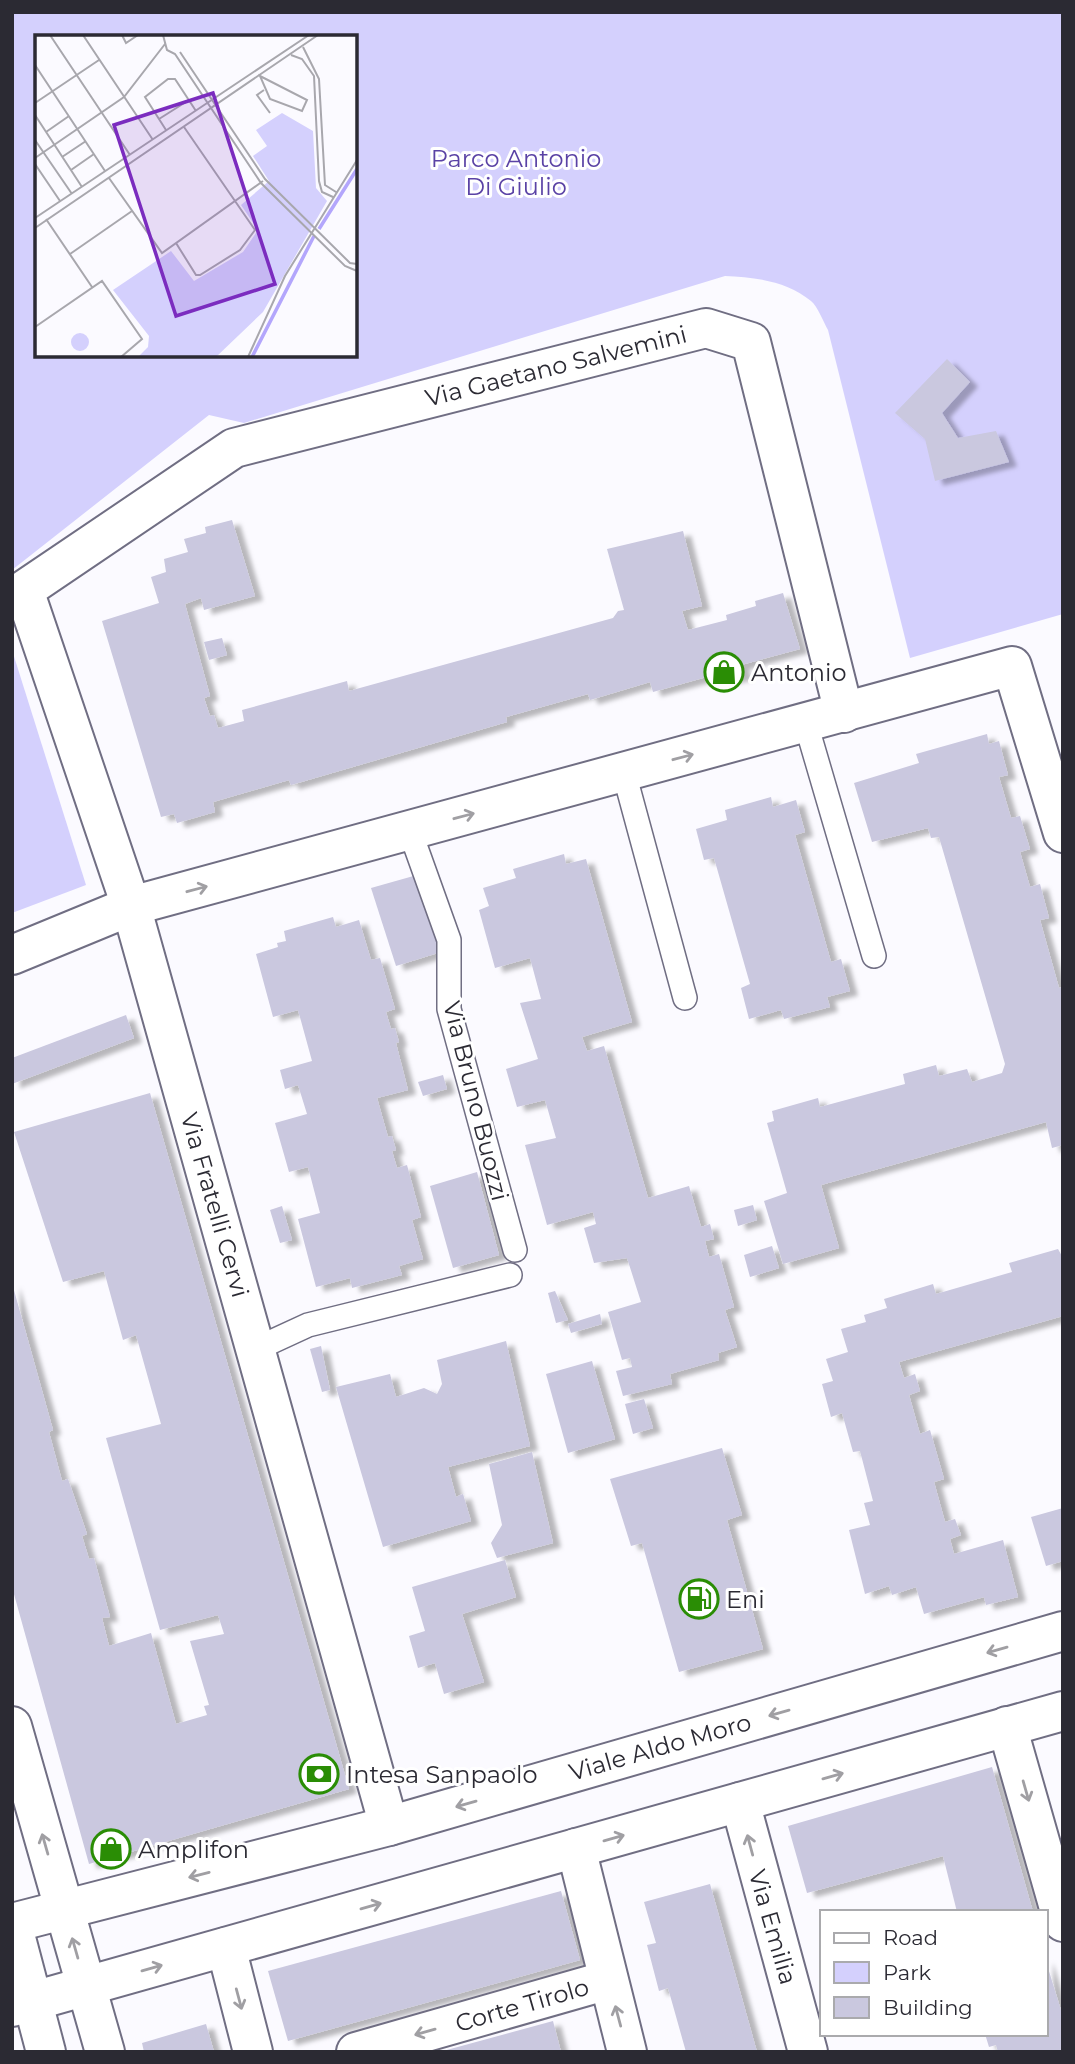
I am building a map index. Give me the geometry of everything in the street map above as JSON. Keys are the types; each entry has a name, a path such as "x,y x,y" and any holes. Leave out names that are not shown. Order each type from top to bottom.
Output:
{"street":[{"name":"Via Gaetano Salvemini","path":"24,590 234,447 706,328 751,342 844,713"},
{"name":"Via Fratelli Cervi","path":"24,590 131,906 389,1826"},
{"path":"12,955 131,906 1012,666 1063,833"},
{"name":"Viale Aldo Moro","path":"12,1923 389,1826 1063,1631"},
{"path":"23,2004 1063,1711"},
{"path":"12,1726 105,2052"},
{"path":"1007,1726 1063,1922"},
{"name":"Via Emilia","path":"740,1802 808,2052"},
{"name":"Corte Tirolo","path":"576,1848 627,2052"},
{"path":"12,1923 23,2004 46,2052"},
{"path":"226,1947 253,2052"},
{"name":"Corte Tirolo","path":"356,2052 608,1980"}],"lane":[{"path":"806,724 874,956"},
{"path":"624,773 685,998"},
{"name":"Via Bruno Buozzi","path":"410,831 449,940 449,1009 515,1250"},
{"path":"256,1349 307,1325 510,1275"}],"green space":[{"name":"Parco Antonio Di Giulio","path":"12,12 1063,12 1063,614 910,658 828,330 814,304 802,294 759,279 725,276 244,423 209,415 12,570"},
{"path":"12,650 86,885 12,913"}],"building":[{"path":"947,359 970,382 942,413 958,438 996,431 1009,462 935,481 925,439 895,413"},
{"path":"232,520 255,596 204,610 201,598 185,604 210,696 204,698 210,716 214,715 218,728 244,721 242,710 347,681 349,691 613,618 618,611 624,610 607,549 683,531 702,606 682,611 688,630 727,620 726,615 756,606 755,601 783,593 800,649 741,665 744,676 713,683 710,676 653,692 650,682 590,700 588,694 506,717 507,722 291,785 289,780 213,802 215,812 177,823 174,814 161,817 102,621 159,603 151,577 166,572 164,559 188,552 184,539 206,533 205,527"},
{"path":"222,638 227,655 209,660 204,642"},
{"path":"987,734 989,744 999,741 1008,775 999,777 1011,818 1020,816 1030,849 1020,852 1030,887 1040,884 1049,918 1040,920 1059,988 1063,987 1063,1145 1052,1148 1046,1122 821,1185 839,1248 783,1264 764,1201 787,1193 767,1123 774,1121 772,1111 818,1098 820,1107 905,1084 903,1074 936,1065 939,1076 967,1069 972,1082 1002,1073 1005,1064 939,837 931,838 928,828 872,842 854,783 919,763 916,754"},
{"path":"771,797 773,807 796,800 805,832 795,835 831,962 841,959 850,991 827,997 830,1007 784,1019 781,1010 749,1019 741,988 750,984 714,858 704,860 696,829 727,820 725,810"},
{"path":"564,854 566,864 586,859 632,1022 582,1037 587,1051 604,1046 648,1198 689,1186 701,1227 710,1224 714,1239 705,1241 709,1257 719,1254 734,1307 725,1310 737,1347 718,1353 719,1360 670,1374 672,1384 623,1396 616,1371 632,1367 630,1358 622,1360 608,1312 641,1302 627,1258 594,1263 584,1228 596,1224 593,1212 547,1225 525,1145 556,1138 545,1100 517,1107 506,1069 538,1059 520,1003 541,999 530,958 495,968 479,910 489,906 483,888 516,878 513,869"},
{"path":"417,875 441,952 396,966 371,888"},
{"path":"333,917 336,927 359,920 371,960 380,958 395,1009 386,1012 391,1029 395,1028 399,1042 396,1043 408,1090 377,1098 388,1137 392,1136 396,1150 392,1151 397,1168 407,1165 421,1217 412,1220 423,1259 399,1266 402,1275 352,1288 350,1278 316,1287 298,1219 320,1213 308,1167 289,1172 275,1123 307,1114 298,1085 285,1089 280,1070 312,1061 298,1010 273,1017 256,954 278,947 277,943 286,941 284,931"},
{"path":"126,1015 134,1038 12,1084 12,1058"},
{"path":"443,1075 447,1089 423,1096 418,1082"},
{"path":"150,1093 349,1789 89,1864 12,1587 12,1283 53,1430 49,1432 62,1481 68,1479 87,1534 82,1536 89,1559 94,1558 110,1617 102,1618 109,1646 151,1633 176,1724 207,1715 204,1706 209,1705 190,1641 224,1634 218,1615 160,1630 106,1438 161,1424 136,1335 123,1340 104,1271 63,1282 14,1132"},
{"path":"477,1172 499,1255 453,1268 430,1186"},
{"path":"753,1205 757,1220 738,1226 734,1210"},
{"path":"282,1206 292,1240 280,1243 270,1210"},
{"path":"772,1246 779,1268 750,1277 744,1255"},
{"path":"1058,1249 1063,1258 1063,1316 899,1362 904,1378 915,1374 920,1391 909,1395 920,1434 930,1430 944,1479 934,1482 945,1522 955,1519 961,1535 950,1539 954,1554 1003,1540 1018,1597 986,1605 984,1597 924,1614 916,1587 892,1595 889,1586 865,1594 849,1530 870,1525 864,1503 873,1501 860,1451 853,1452 842,1413 831,1417 822,1384 833,1381 826,1359 848,1352 841,1329 866,1322 864,1315 887,1308 884,1299 933,1284 936,1294 1012,1272 1009,1263"},
{"path":"555,1291 568,1320 556,1323 548,1293"},
{"path":"600,1314 602,1324 571,1333 568,1324"},
{"path":"506,1341 530,1446 448,1467 456,1497 463,1494 471,1521 383,1547 336,1387 390,1374 396,1397 424,1388 437,1394 442,1384 437,1360"},
{"path":"321,1346 330,1390 322,1392 310,1349"},
{"path":"592,1361 615,1439 568,1453 546,1374"},
{"path":"644,1399 653,1428 633,1434 625,1404"},
{"path":"722,1448 742,1515 727,1520 763,1649 679,1672 642,1543 631,1546 610,1479"},
{"path":"532,1452 553,1543 497,1558 491,1543 502,1525 489,1464"},
{"path":"1063,1508 1063,1561 1046,1566 1031,1517"},
{"path":"505,1560 516,1597 462,1614 484,1682 444,1694 435,1663 418,1668 409,1636 425,1631 412,1587"},
{"path":"992,1767 1032,1910 956,1910 943,1856 807,1893 788,1826"},
{"path":"710,1884 757,2052 686,2052 668,1988 659,1991 647,1945 656,1943 644,1902"},
{"path":"561,1891 580,1960 288,2041 268,1971"},
{"path":"1047,1965 1063,2017 1063,2052 998,2052 996,2045 989,2047 986,2036 1047,2036"},
{"path":"553,2021 561,2052 443,2052 443,2051"},
{"path":"206,2024 214,2052 144,2052 142,2043"}],"place":[{"name":"Antonio","path":"724,672"},
{"name":"Eni","path":"699,1599"},
{"name":"Intesa Sanpaolo","path":"319,1774"},
{"name":"Amplifon","path":"111,1849"}]}
